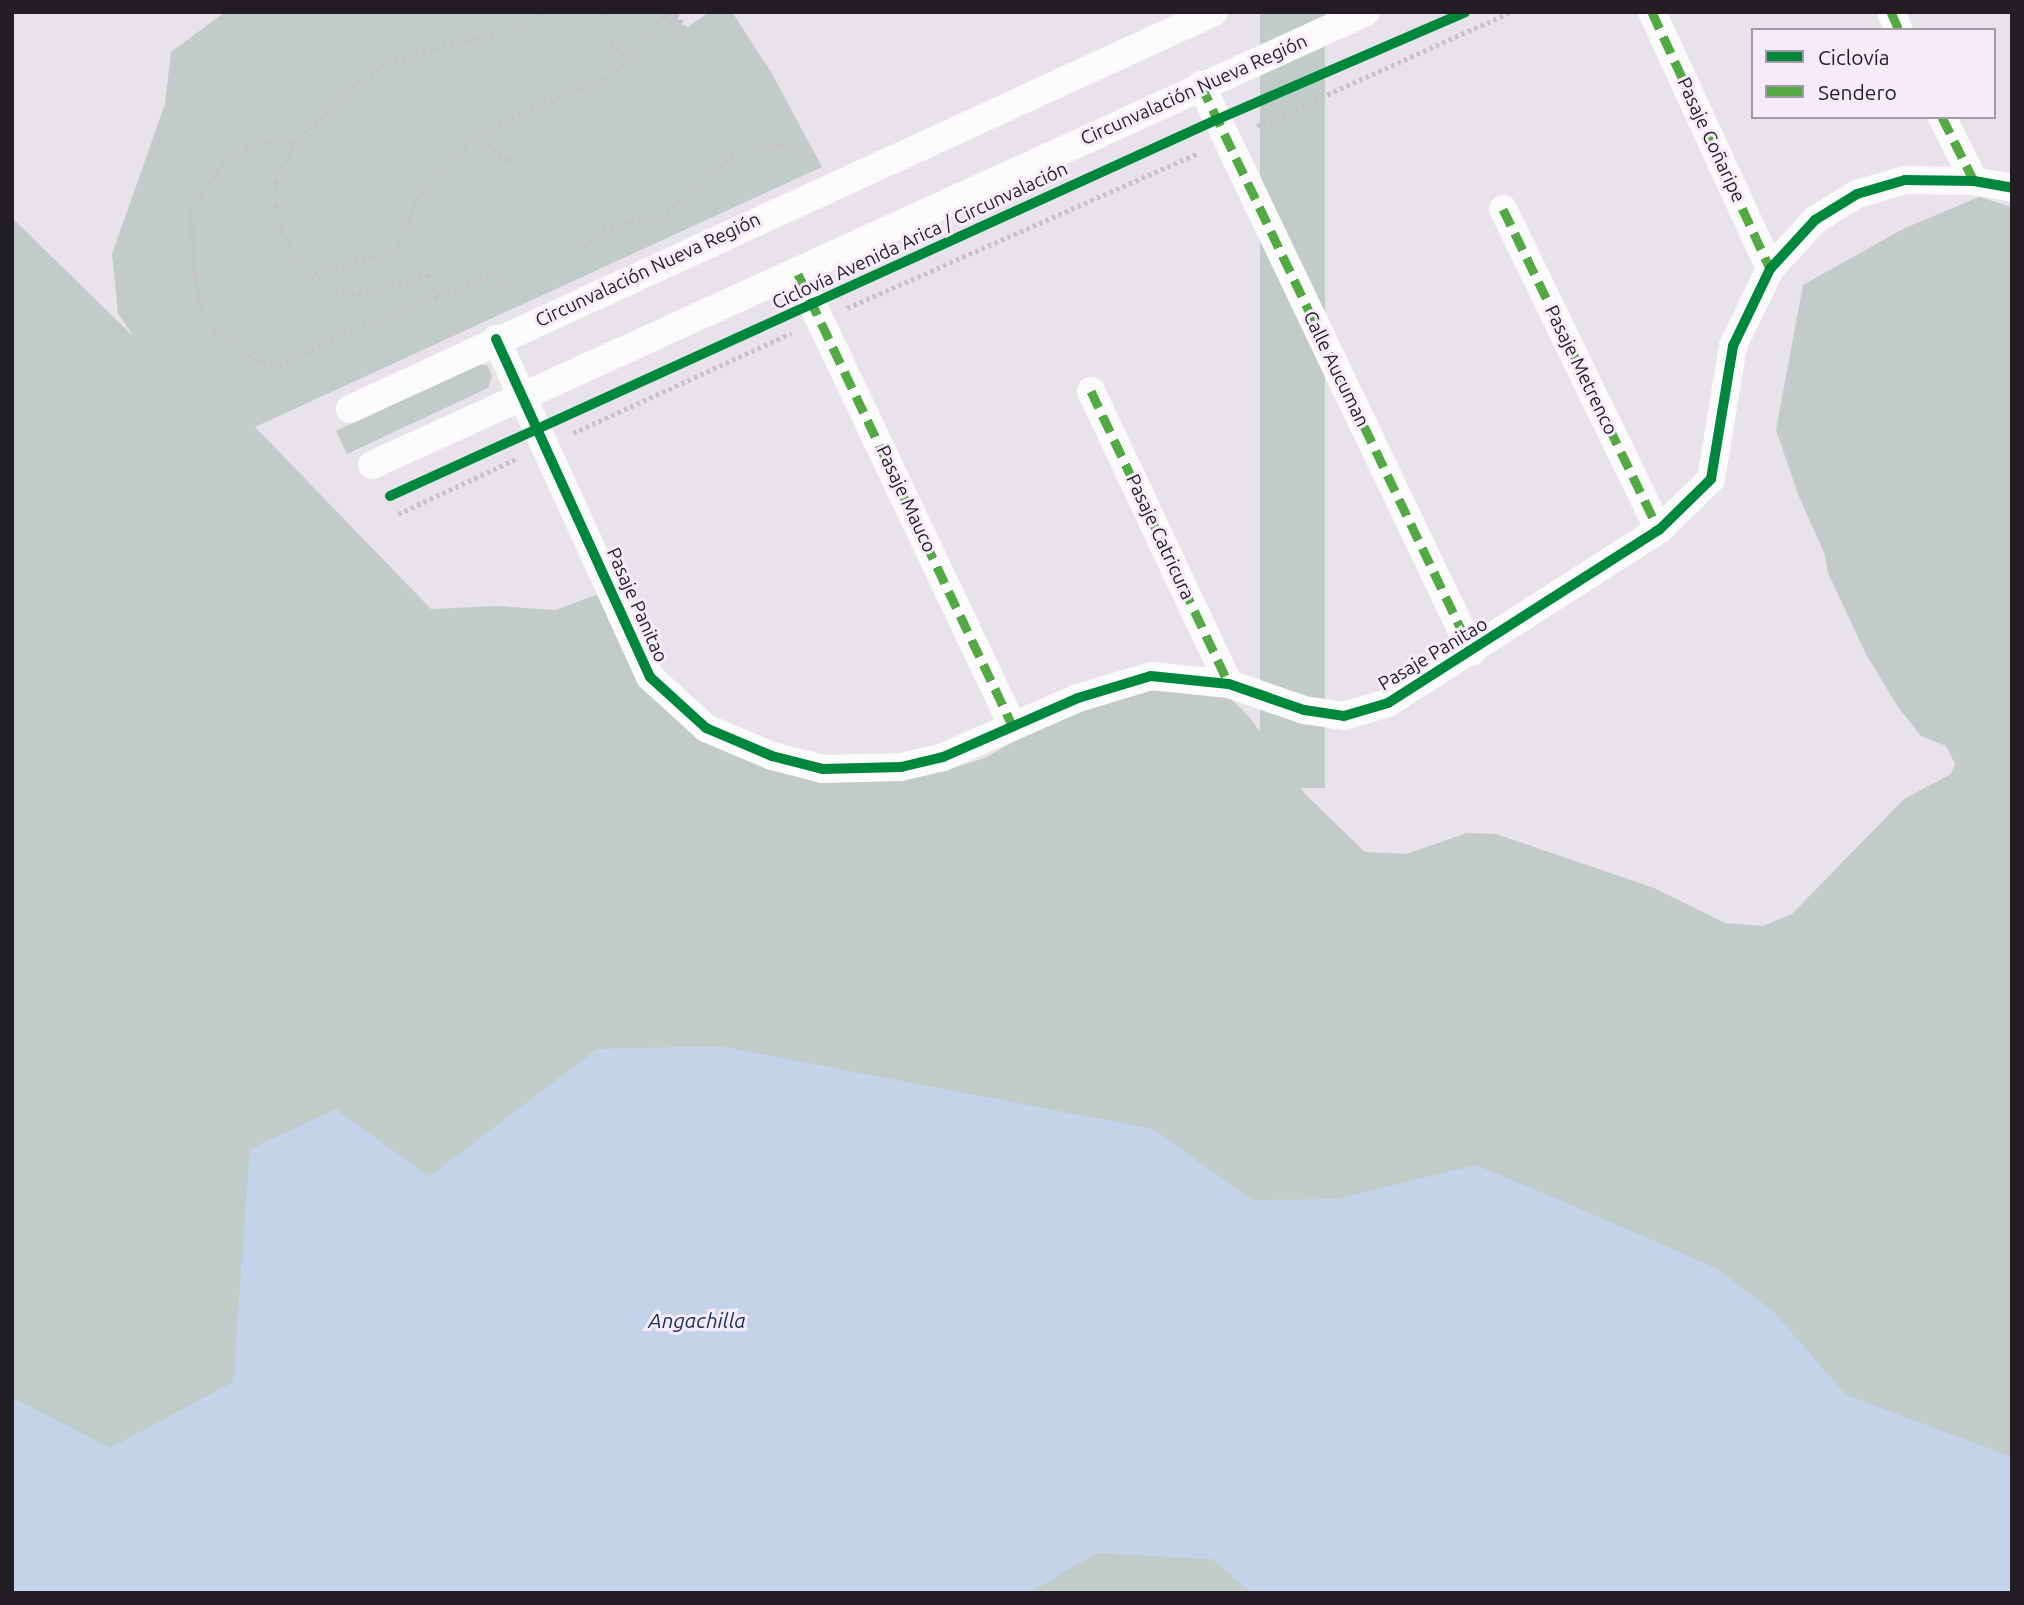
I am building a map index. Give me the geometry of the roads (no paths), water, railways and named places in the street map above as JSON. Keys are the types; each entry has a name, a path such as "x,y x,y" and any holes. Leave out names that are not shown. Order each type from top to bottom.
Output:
{"street":[{"name":"Circunvalación Nueva Región","path":"349,409 1165,22 1214,12"},
{"name":"Circunvalación Nueva Región","path":"372,465 798,274 1201,85 1366,12"},
{"name":"Pasaje Coñaripe","path":"1651,12 1770,269"},
{"path":"1891,12 1898,28"},
{"name":"Calle Aucuman","path":"1201,85 1472,652"},
{"path":"1943,119 1974,181"},
{"name":"Pasaje Panitao","path":"496,340 650,677 706,728 772,756 823,769 901,767 933,760 1078,698 1151,676 1229,684 1304,710 1344,716 1388,703 1472,652 1659,530 1711,479 1732,346 1770,269 1815,220 1857,194 1905,180 1974,181 2012,188"},
{"name":"Pasaje Metrenco","path":"1503,209 1659,530"},
{"name":"Pasaje Mauco","path":"798,274 1012,725"},
{"name":"Pasaje Catricura","path":"1091,391 1229,684"}],"water":[{"name":"Angachilla","path":"719,1046 1153,1129 1252,1200 1337,1199 1476,1165 1571,1205 1716,1268 1773,1311 1846,1395 2012,1457 2012,1593 1252,1593 1212,1559 1096,1553 1029,1593 12,1593 12,1397 110,1448 233,1382 250,1149 336,1109 429,1177 597,1049"}]}
